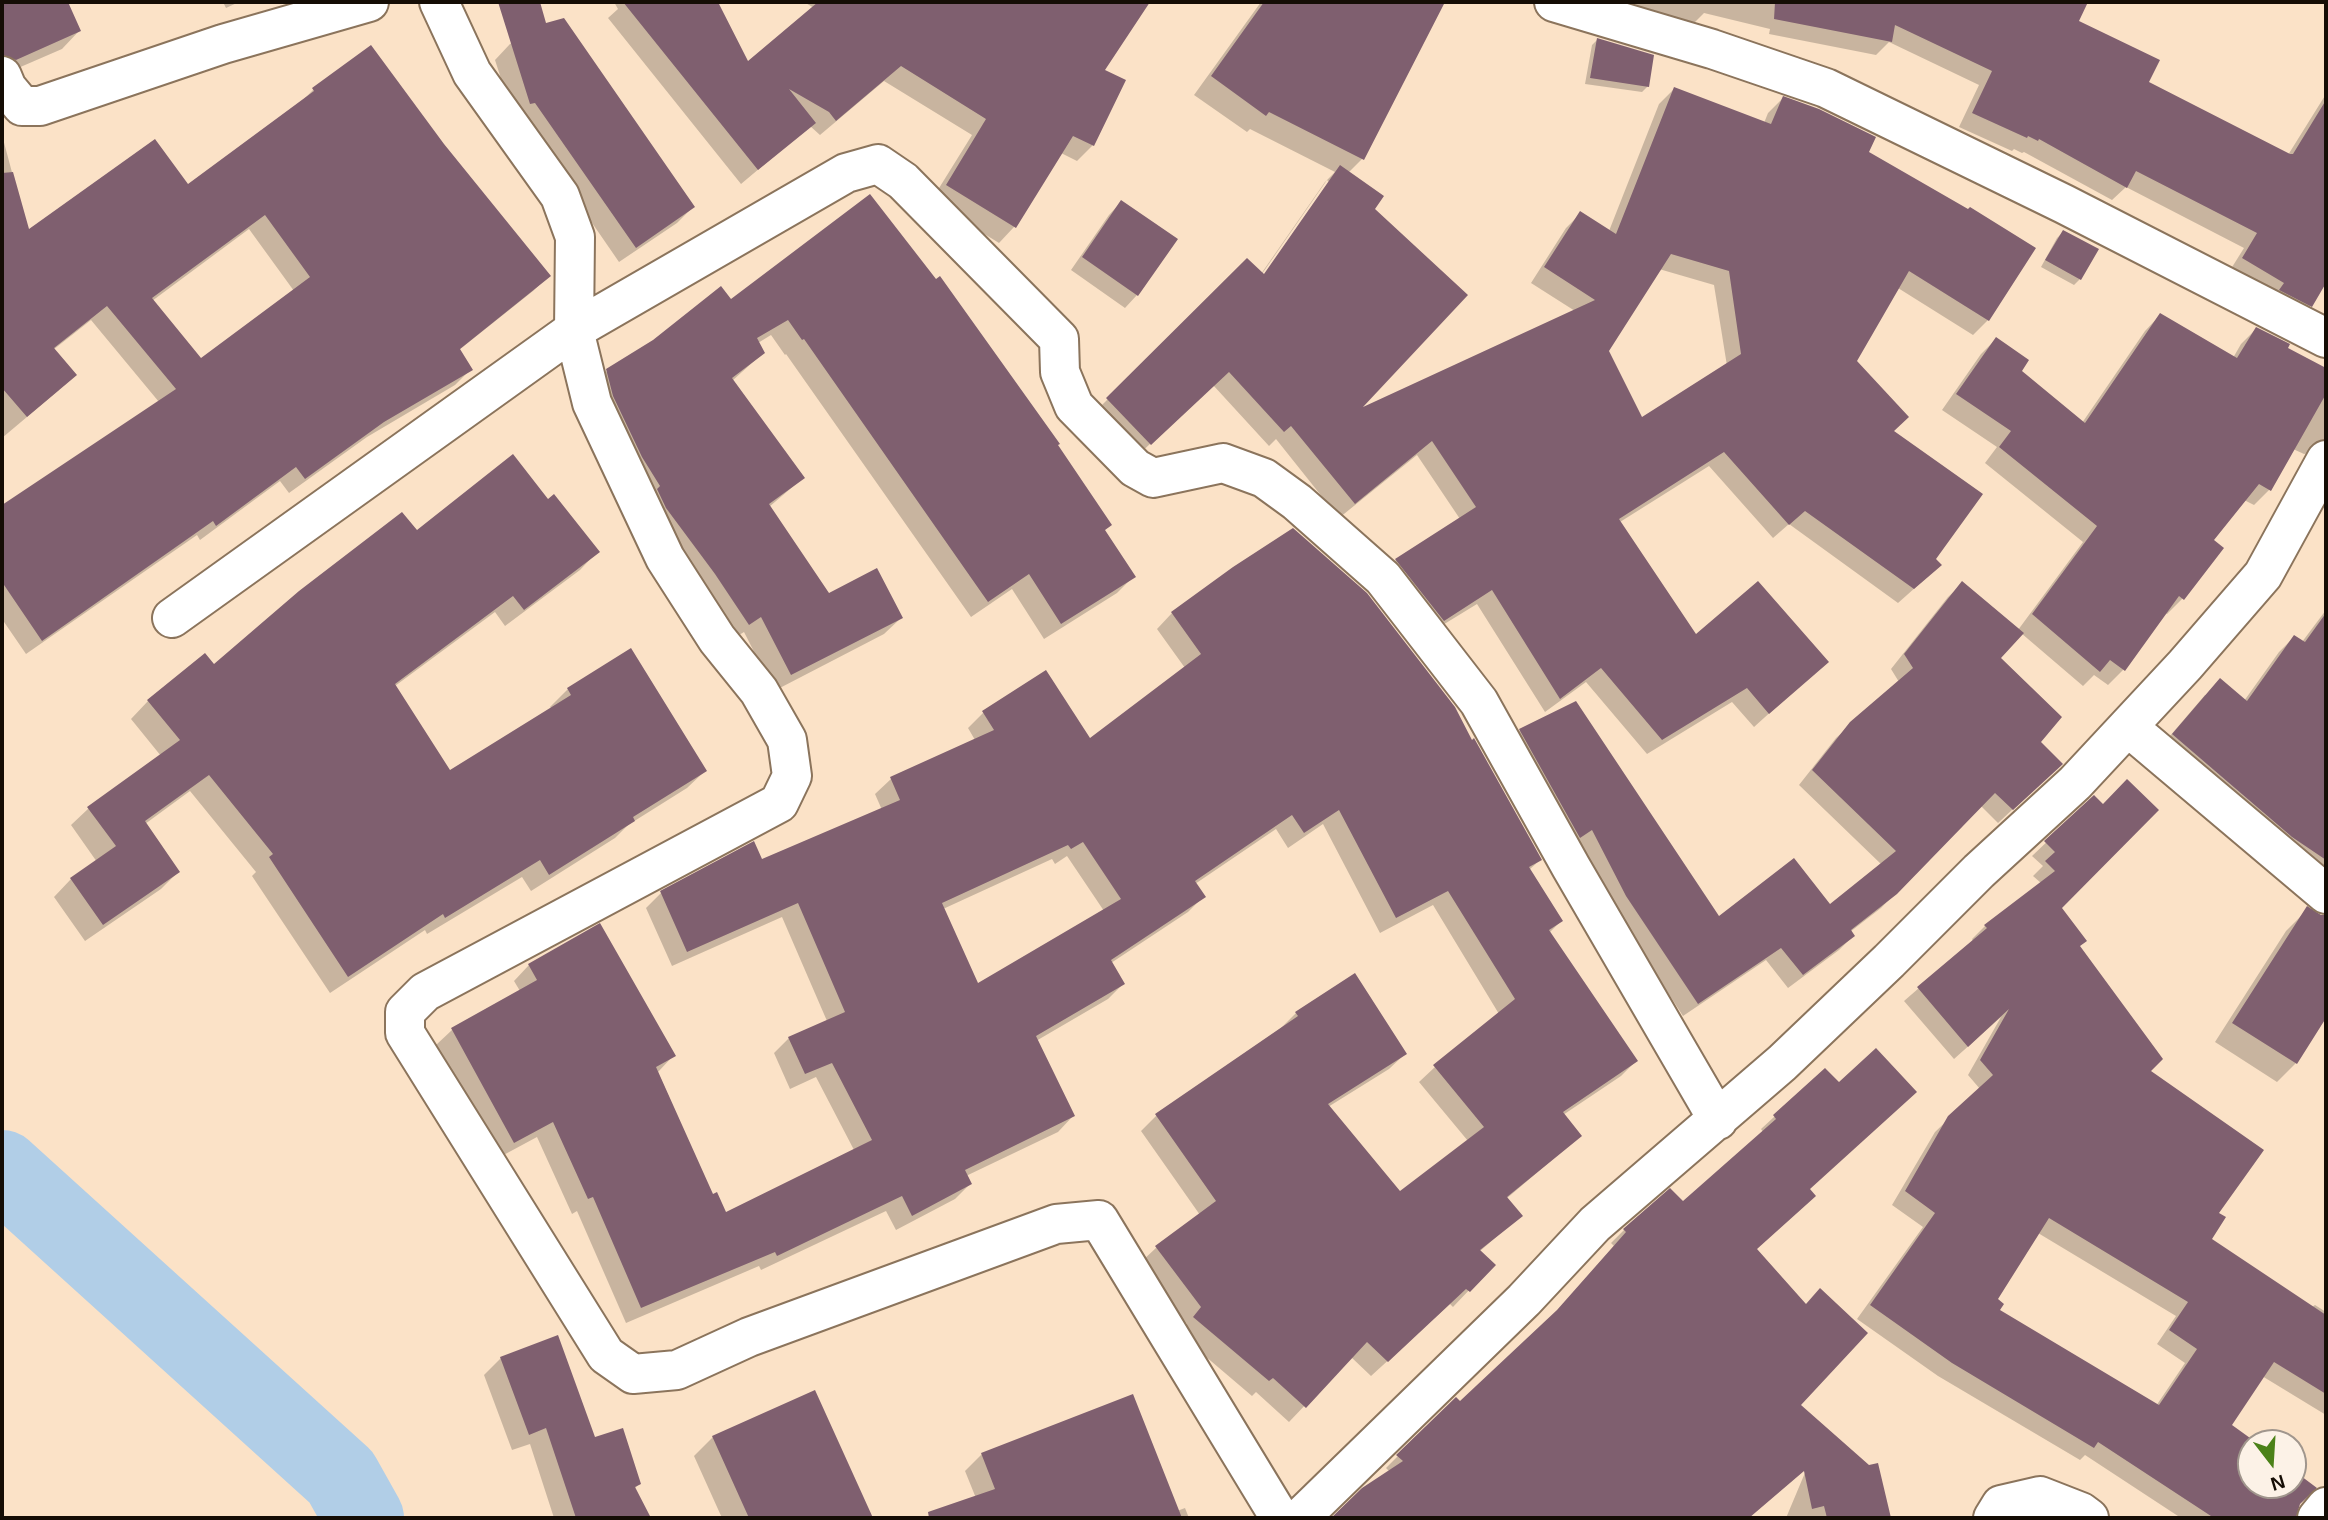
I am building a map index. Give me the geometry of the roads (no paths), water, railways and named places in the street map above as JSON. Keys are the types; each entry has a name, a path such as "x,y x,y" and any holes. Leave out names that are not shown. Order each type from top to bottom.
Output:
{"street":[{"path":"2,76 7,88 22,106 40,106 223,44 369,2"},
{"path":"439,2 472,73 560,196 575,237 574,330 592,403 665,558 717,639 759,691 787,740 792,776 779,803 425,992 405,1012 405,1033 430,1078 606,1354 633,1374 677,1370 749,1338 1056,1224 1100,1220 1280,1518"},
{"path":"1554,2 1712,49 1826,88 2064,204 2326,338"},
{"path":"172,618 574,330 846,173 878,163 903,181 1059,339 1060,372 1074,406 1135,468 1153,478 1223,463 1264,478 1297,502 1383,578 1479,702 1718,1120"},
{"path":"1300,1518 1524,1300 1595,1224 1718,1120 1821,1026 1979,871 2075,783 2263,575 2326,460"},
{"path":"2128,727 2326,894"},
{"path":"1993,1518 2001,1505 2040,1496 2081,1512 2089,1518"},
{"path":"2317,1518 2326,1507"}],"waterway":[{"path":"2,1170 341,1477 364,1518"}]}
